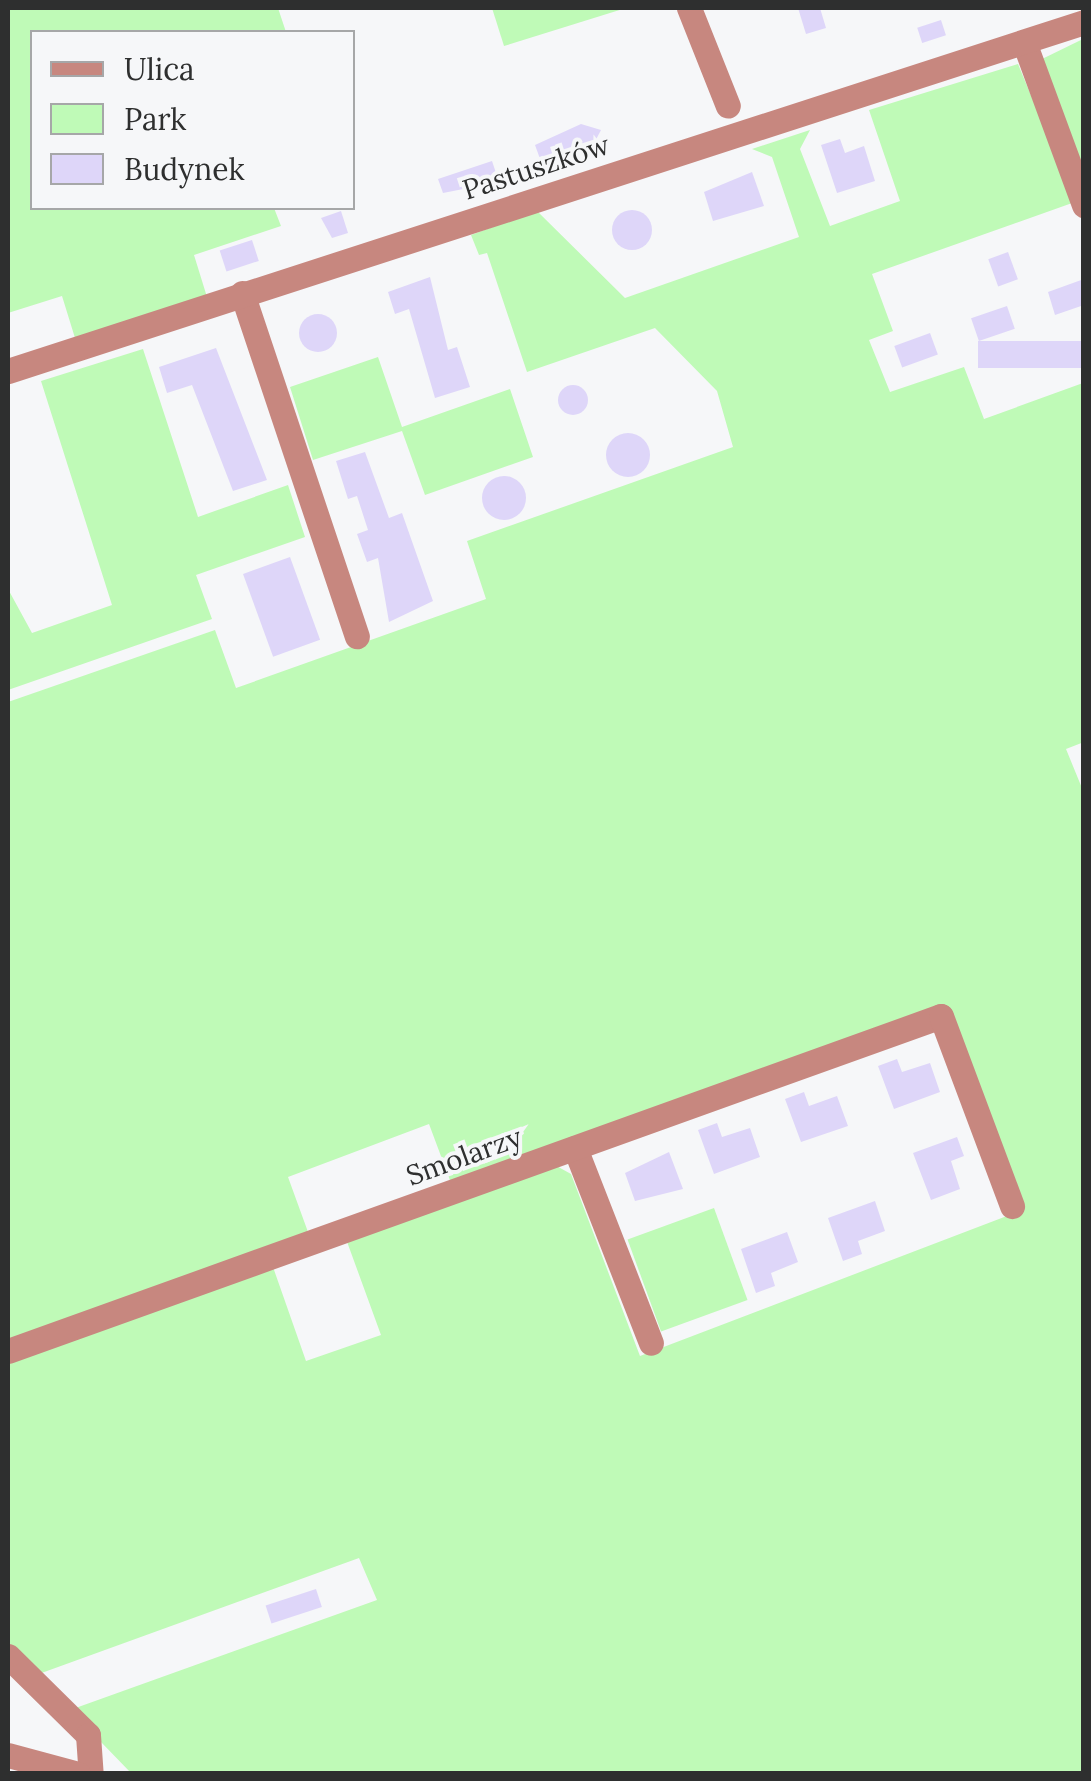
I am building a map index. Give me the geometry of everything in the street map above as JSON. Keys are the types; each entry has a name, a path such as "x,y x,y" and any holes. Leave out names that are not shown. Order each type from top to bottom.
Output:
{"street":[{"path":"689,8 728,106"},
{"name":"Pastuszków","path":"8,370 1084,22"},
{"path":"1024,42 1084,205"},
{"path":"242,292 357,636"},
{"name":"Smolarzy","path":"8,1351 940,1016 1012,1206"},
{"path":"576,1148 651,1343"},
{"path":"8,1656 88,1735 91,1774"},
{"path":"8,1755 78,1774"}],"green space":[{"path":"8,8 278,8 285,30 30,30 30,210 275,210 281,226 194,255 207,297 75,338 62,296 8,313"},
{"path":"492,8 626,8 504,46"},
{"path":"1083,39 1083,172 1040,60"},
{"path":"1018,64 1075,202 872,274 893,331 869,340 890,392 964,367 984,419 1083,383 1084,742 1066,749 1084,793 1083,1773 131,1773 70,1710 377,1600 359,1558 36,1675 8,1646 8,1361 273,1267 306,1361 381,1335 346,1239 553,1164 571,1174 640,1356 1020,1211 944,1004 451,1183 429,1124 288,1177 308,1232 8,1342 8,702 215,630 236,688 486,599 467,541 733,447 717,391 655,328 527,372 487,253 479,255 471,235 537,211 625,298 799,237 772,157 752,149 810,130 800,149 830,226 900,201 869,110"},
{"path":"143,349 198,517 288,485 305,537 196,575 212,619 8,690 8,589 32,633 112,605 41,381"},
{"path":"378,357 402,427 510,389 533,457 425,495 402,431 313,460 290,387"},
{"path":"714,1208 748,1300 661,1332 628,1239"}],"building":[{"path":"798,8 820,8 826,28 806,34"},
{"path":"941,20 946,35 922,43 917,28"},
{"path":"581,124 601,130 590,151 543,167 535,145"},
{"path":"840,139 845,153 864,146 875,181 837,193 821,145"},
{"path":"492,161 499,182 443,193 438,179"},
{"path":"752,172 764,206 713,221 704,192"},
{"path":"632,210 646,216 652,230 646,244 632,250 618,244 612,230 618,216"},
{"path":"341,211 348,233 332,238 321,218"},
{"path":"252,240 259,261 226,271 220,251"},
{"path":"1008,252 1018,279 998,286 988,259"},
{"path":"430,277 448,350 457,347 470,387 435,398 409,309 395,314 388,292"},
{"path":"1084,279 1084,305 1055,315 1048,292"},
{"path":"1007,306 1015,329 979,341 971,318"},
{"path":"318,314 332,319 337,333 332,347 318,352 304,347 299,333 304,319"},
{"path":"930,333 938,355 902,368 894,346"},
{"path":"978,341 1084,341 1084,368 978,368"},
{"path":"216,348 267,480 233,491 192,385 167,393 159,367"},
{"path":"573,385 587,394 588,400 579,414 573,415 559,406 558,400 567,386"},
{"path":"628,433 643,440 650,455 643,470 628,477 613,470 606,455 613,440"},
{"path":"365,452 389,518 402,513 433,601 389,622 378,558 367,562 357,534 368,530 357,496 348,499 336,461"},
{"path":"504,476 519,483 526,498 519,513 504,520 489,513 482,498 489,483"},
{"path":"290,557 320,640 273,657 243,574"},
{"path":"897,1059 902,1072 930,1063 940,1092 894,1109 878,1066"},
{"path":"804,1092 809,1106 837,1096 848,1126 801,1142 785,1099"},
{"path":"717,1123 722,1137 750,1128 760,1157 714,1174 698,1130"},
{"path":"957,1137 964,1156 951,1161 960,1189 931,1200 913,1153"},
{"path":"669,1152 683,1189 635,1201 625,1173"},
{"path":"875,1201 885,1231 858,1241 862,1254 843,1261 828,1218"},
{"path":"787,1232 798,1262 771,1273 775,1286 756,1293 741,1249"},
{"path":"316,1589 322,1607 271,1623 266,1605"}]}
